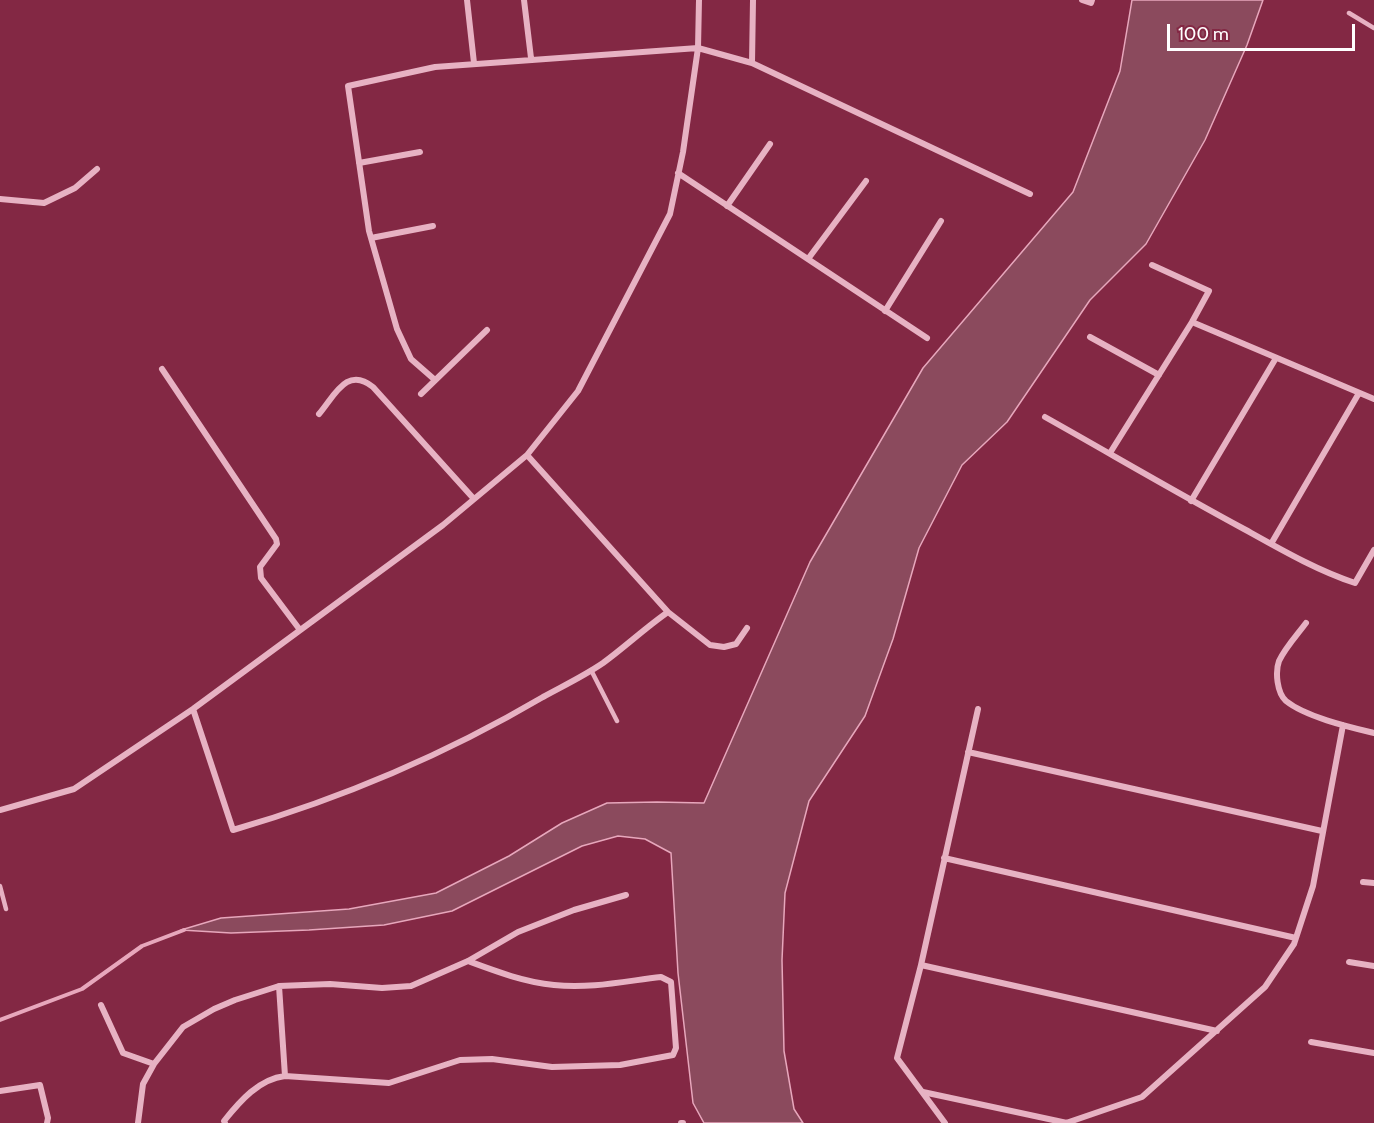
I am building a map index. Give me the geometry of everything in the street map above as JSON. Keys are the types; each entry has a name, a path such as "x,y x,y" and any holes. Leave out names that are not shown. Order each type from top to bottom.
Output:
{"street":[{"path":"467,0 474,63"},
{"path":"524,0 531,58"},
{"path":"0,810 74,789 193,709 443,525 527,455 578,391 670,214 698,48 699,0"},
{"path":"752,63 753,0"},
{"path":"1082,0 1091,3 1092,0"},
{"path":"435,380 411,359 397,329 371,238 348,86 435,67 531,58 698,48 752,63 1030,194"},
{"path":"727,206 770,144"},
{"path":"359,163 420,152"},
{"path":"0,199 44,203 75,188 97,169"},
{"path":"678,173 927,338"},
{"path":"808,259 866,181"},
{"path":"885,311 941,221"},
{"path":"371,238 433,226"},
{"path":"1110,453 1209,291 1152,265"},
{"path":"1192,322 1374,399"},
{"path":"421,394 487,330"},
{"path":"1090,337 1159,375"},
{"path":"1191,501 1276,358"},
{"path":"162,369 276,539 277,544 260,567 261,578 300,630"},
{"path":"319,414 346,382 354,378 363,379 373,387 474,499"},
{"path":"1271,544 1359,393"},
{"path":"1045,417 1191,501 1337,577 1355,583 1374,550"},
{"path":"527,455 668,612 710,645 724,647 736,644 747,628"},
{"path":"193,709 233,830 345,791 429,757 502,722 591,670 668,612"},
{"path":"1306,623 1278,663 1277,684 1284,700 1302,710 1343,725 1374,733"},
{"path":"945,1123 897,1058 921,965 978,709"},
{"path":"922,1092 1067,1123 1142,1097 1265,987 1296,938 1313,886 1343,725"},
{"path":"968,752 1322,831"},
{"path":"944,858 1296,938"},
{"path":"1363,882 1374,883"},
{"path":"138,1123 143,1084 154,1064 183,1027 214,1009 279,986 411,986 468,961 518,932 574,910 626,895"},
{"path":"225,1123 224,1120 242,1098 272,1077 389,1083 460,1060 492,1059 552,1067 620,1065 673,1054 676,1048 671,982 666,978 595,986 553,985 519,978 468,961"},
{"path":"1349,962 1374,966"},
{"path":"921,965 1217,1031"},
{"path":"279,986 285,1076"},
{"path":"101,1005 123,1053 154,1064"},
{"path":"1311,1042 1374,1053"},
{"path":"0,1091 40,1085 48,1118 46,1123"}],"lane":[{"path":"1349,13 1374,28"},
{"path":"591,670 616,721"},
{"path":"0,886 6,909"}],"shaded area":[{"path":"1132,0 1263,0 1247,45 1205,140 1146,244 1090,300 1007,422 962,465 919,548 893,639 865,716 809,801 785,893 782,960 784,1051 794,1109 803,1123 704,1123 693,1103 678,973 671,853 645,839 618,836 582,846 452,911 384,925 231,933 181,930 221,918 349,909 436,893 509,856 562,823 607,803 704,803 810,562 923,368 1073,192 1120,71"}],"waterway":[{"path":"0,1020 82,989 142,946 184,930"}]}
